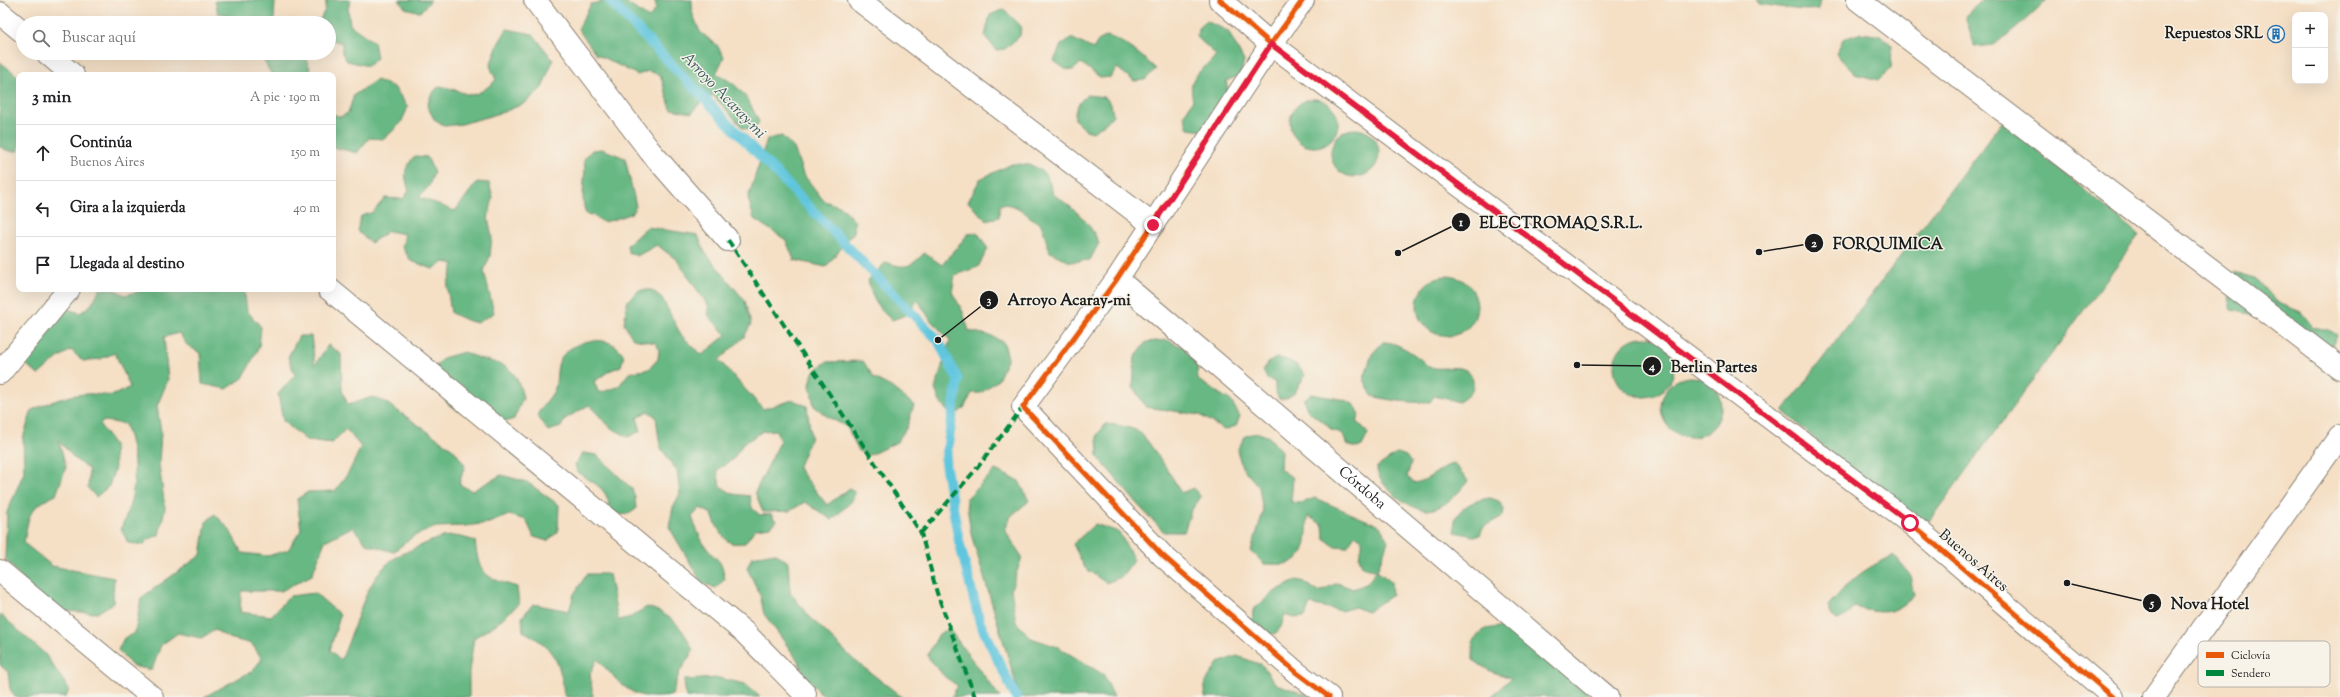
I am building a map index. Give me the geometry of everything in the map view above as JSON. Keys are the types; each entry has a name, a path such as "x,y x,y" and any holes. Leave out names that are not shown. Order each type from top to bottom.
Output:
{"street":[{"path":"535,0 650,151 728,240"},
{"path":"859,0 1153,225"},
{"name":"Buenos Aires","path":"1220,0 1271,44 1910,523 2113,697"},
{"path":"1303,0 1271,44 1117,279 1023,407 1163,556 1297,673 1328,697"},
{"path":"1858,0 2340,368"},
{"path":"0,13 16,26"},
{"path":"55,60 69,72"},
{"name":"Córdoba","path":"1117,279 1607,697"},
{"path":"0,373 67,292"},
{"path":"332,292 744,632 805,694"},
{"path":"2154,697 2340,436"},
{"path":"0,571 152,697"}],"green space":[{"path":"275,0 274,16 227,16 228,15 218,13 215,1"},
{"path":"326,0 351,0 348,8 350,25 374,42 377,58 368,66 347,61 342,53 342,43 336,41 336,16 322,16 325,10"},
{"path":"399,0 431,0 420,12 405,8"},
{"path":"611,0 622,0 649,18 656,9 655,0 692,0 692,12 700,32 717,45 724,57 716,74 725,78 737,87 747,99 759,122 753,131 743,128 713,95 698,105 692,113 671,109 660,75 648,71 638,75 596,54 578,29 591,4"},
{"path":"1756,0 1821,0 1819,9 1804,10 1758,4"},
{"path":"1982,0 2047,0 2011,33 1993,45 1975,47 1965,16"},
{"path":"1004,9 1021,26 1020,36 1005,49 996,50 985,36 990,15"},
{"path":"1206,21 1228,31 1244,61 1240,75 1226,81 1229,95 1202,131 1188,129 1184,115 1193,100 1191,91 1194,79 1216,55 1197,37 1198,28"},
{"path":"507,29 533,34 553,60 542,88 525,103 504,112 462,124 445,126 434,119 427,106 431,95 439,86 473,94 486,88 496,80 490,66 498,44"},
{"path":"1862,33 1880,36 1892,45 1891,68 1879,80 1855,74 1836,54 1843,39"},
{"path":"1107,36 1127,45 1156,69 1145,80 1134,81 1117,68 1111,77 1101,78 1081,63 1073,70 1065,69 1054,61 1061,45 1071,38 1093,49 1098,41"},
{"path":"263,60 306,60 310,68 309,72 270,72"},
{"path":"0,62 16,75 16,151 9,151 0,147"},
{"path":"376,80 394,87 408,107 401,123 384,139 369,138 357,153 336,148 336,115 340,117 348,113 354,95"},
{"path":"1087,95 1105,97 1111,104 1113,115 1107,122 1093,132 1086,130 1075,120 1077,106"},
{"path":"1309,99 1319,99 1331,106 1338,118 1338,128 1331,140 1319,147 1309,147 1301,143 1294,136 1290,128 1290,118 1294,110 1301,103"},
{"path":"2002,122 2139,235 1921,532 1783,411"},
{"path":"1350,129 1360,129 1372,136 1379,148 1379,158 1372,170 1360,177 1350,177 1342,173 1335,166 1331,158 1331,148 1335,140 1342,133"},
{"path":"782,136 794,148 803,174 824,201 842,207 855,222 854,232 826,267 794,260 786,240 754,219 748,198 767,139"},
{"path":"602,149 625,158 636,206 632,213 603,222 593,215 586,214 583,200 585,173 584,159 592,150"},
{"path":"415,156 427,157 434,172 429,186 419,197 455,211 477,182 489,183 493,198 488,218 492,236 490,256 484,271 494,313 477,323 451,313 447,286 454,264 444,262 433,269 411,261 402,247 405,234 388,231 371,243 357,231 361,216 373,212 385,198 403,199 409,191 406,180 407,168"},
{"path":"1012,164 1028,165 1040,169 1047,178 1053,194 1067,204 1085,221 1099,243 1090,260 1070,262 1050,252 1041,224 1018,208 1007,204 1000,204 999,217 987,221 968,202 980,179"},
{"path":"647,227 698,235 704,251 745,301 751,324 744,337 719,360 763,409 793,400 807,406 811,437 798,468 827,505 850,488 855,493 852,501 832,520 805,502 790,511 763,512 755,492 780,442 776,430 763,431 743,444 733,459 717,470 720,486 733,494 750,496 752,508 760,515 771,514 776,521 771,527 755,529 745,543 731,543 722,535 712,514 700,508 692,517 704,544 720,563 725,579 716,588 702,583 669,527 673,507 680,494 677,471 660,447 656,417 648,411 637,418 641,431 628,437 610,427 589,405 565,419 561,427 548,431 537,416 555,388 560,359 569,349 577,345 595,340 604,341 619,349 624,356 621,366 609,371 594,382 599,393 618,387 629,373 649,369 658,359 659,350 656,343 633,339 624,324 627,301 639,290 652,290 662,298 681,335 702,355 726,335 708,315 709,307 677,260 657,245 637,256 628,252 627,245"},
{"path":"978,233 988,249 978,267 955,275 952,292 963,312 969,331 992,336 1004,343 1008,358 998,380 981,393 972,393 964,408 958,413 947,411 940,402 935,389 950,340 931,321 918,300 906,315 892,320 876,303 871,293 868,280 886,262 898,266 907,266 915,262 924,253 942,265 968,234"},
{"path":"2234,272 2255,278 2276,302 2301,312 2313,327 2329,330 2337,335 2333,344 2312,347 2262,317 2232,310 2229,297 2237,290"},
{"path":"1441,276 1453,276 1464,281 1472,289 1477,300 1475,318 1464,331 1453,336 1441,336 1430,331 1422,323 1417,312 1417,300 1422,289 1430,281"},
{"path":"98,292 119,292 125,295 138,292 244,292 247,311 261,327 259,347 243,378 227,389 202,384 200,353 187,345 179,333 164,337 168,380 157,406 161,432 159,464 165,508 159,535 147,540 144,545 128,543 121,528 131,502 134,476 132,451 125,424 104,421 100,425 114,445 115,468 109,486 96,497 88,488 89,470 75,459 59,441 66,467 56,495 40,504 31,513 24,543 52,566 114,578 113,603 97,613 46,610 5,558 7,512 24,472 23,438 32,410 71,396 85,394 112,395 130,387 115,353 100,359 83,361 71,350 58,358 38,375 26,364 31,348 53,327 68,309 80,313 91,305"},
{"path":"299,336 311,336 315,365 328,345 341,354 342,390 348,405 372,397 385,402 453,449 465,465 459,484 472,491 501,475 527,482 559,505 558,532 547,541 534,537 526,520 509,515 489,523 436,527 414,536 393,552 367,544 352,527 325,541 312,575 281,591 241,591 240,612 271,616 290,596 315,593 340,615 330,650 341,660 370,587 389,562 408,551 443,537 454,536 475,541 481,568 490,577 517,587 519,604 495,625 474,638 469,671 469,697 204,697 252,671 262,659 252,644 229,638 215,630 201,638 178,633 161,645 152,670 132,666 118,650 124,638 135,633 141,598 201,555 206,522 215,514 229,529 242,553 268,556 288,550 301,530 297,499 308,492 335,491 349,472 361,447 346,429 332,443 306,440 283,421 278,394 295,375 288,357"},
{"path":"1644,337 1661,342 1669,350 1674,367 1669,384 1661,392 1644,397 1627,392 1619,384 1614,367 1619,350 1627,342"},
{"path":"1167,340 1191,351 1197,366 1198,380 1231,401 1240,416 1236,426 1224,430 1200,415 1146,407 1133,387 1135,357 1146,342"},
{"path":"1383,342 1393,343 1402,347 1429,366 1436,368 1461,368 1466,370 1470,374 1473,381 1473,388 1467,396 1459,402 1434,396 1430,402 1423,402 1401,401 1372,396 1364,379 1372,354"},
{"path":"464,352 502,365 515,375 523,398 514,419 501,423 460,411 449,405 437,389 437,365 443,358"},
{"path":"1276,358 1293,363 1305,375 1295,392 1284,399 1279,399 1275,390 1275,382 1267,379 1263,370 1268,363"},
{"path":"863,361 874,378 891,387 914,405 907,427 897,442 870,455 859,451 847,427 828,417 814,406 810,385 813,372 826,362"},
{"path":"1691,377 1708,382 1716,390 1721,407 1716,424 1708,432 1691,437 1674,432 1666,424 1661,407 1666,390 1674,382"},
{"path":"1312,394 1345,400 1352,403 1357,408 1359,414 1357,423 1363,427 1368,434 1362,446 1357,448 1347,445 1342,433 1331,430 1308,410 1304,399"},
{"path":"1106,424 1127,427 1143,435 1161,460 1181,493 1193,488 1201,497 1191,511 1184,532 1164,532 1138,505 1098,457 1097,435"},
{"path":"1259,433 1269,437 1281,451 1280,469 1293,478 1291,502 1302,503 1315,498 1380,526 1388,541 1377,571 1362,566 1359,557 1362,540 1355,535 1347,547 1334,546 1324,538 1323,525 1308,516 1306,543 1304,550 1296,560 1287,564 1264,564 1251,551 1263,512 1259,487 1242,467 1237,450 1246,435"},
{"path":"583,453 597,455 632,489 635,497 636,509 633,512 622,515 609,509 606,496 603,491 577,472 575,464"},
{"path":"1398,453 1406,456 1411,463 1407,477 1415,483 1454,463 1468,481 1450,500 1438,507 1426,510 1411,506 1387,488 1378,474 1377,467"},
{"path":"995,470 1019,481 1029,501 1011,516 1005,530 1022,557 1011,589 1016,622 1031,638 1058,647 1104,675 1114,697 1020,697 971,534 966,499"},
{"path":"1490,498 1499,501 1504,509 1503,516 1483,527 1480,535 1473,536 1455,532 1454,525 1456,518 1464,508 1476,501"},
{"path":"1095,524 1119,532 1134,560 1121,577 1106,583 1085,568 1073,544"},
{"path":"775,553 788,562 790,592 809,616 854,660 902,697 824,697 807,678 797,659 764,614 760,595 747,568 752,557"},
{"path":"1894,556 1910,575 1914,596 1907,603 1887,612 1872,611 1854,607 1848,615 1837,620 1832,616 1828,606 1850,583 1865,570"},
{"path":"1377,571 1391,582 1392,595 1367,612 1355,607 1341,611 1310,604 1305,617 1293,618 1285,615 1281,627 1275,634 1268,633 1252,626 1253,610 1274,592 1297,580 1304,582 1319,592 1337,583 1353,589 1366,584"},
{"path":"587,574 609,574 618,620 631,617 647,607 670,618 681,629 693,651 679,673 672,695 666,697 654,697 636,694 622,685 597,659 590,674 593,697 567,697 564,695 561,673 554,656 542,643 523,631 522,617 533,604 569,611 574,594"},
{"path":"0,614 45,654 69,689 66,697 15,697 10,689 8,672 0,665"},
{"path":"1499,627 1518,635 1535,650 1552,654 1583,686 1590,697 1545,697 1542,695 1541,697 1491,697 1511,678 1490,671 1473,660 1473,640 1485,629"},
{"path":"949,629 1000,697 951,697 958,686 945,677 927,656 939,634"},
{"path":"1237,656 1262,665 1276,684 1314,697 1257,697 1249,694 1244,697 1205,697 1205,683 1218,663"},
{"path":"719,678 745,684 760,697 686,697 684,680"}],"waterway":[{"name":"Arroyo Acaray-mi","path":"609,0 938,340 958,380 945,463 959,541 980,623 1016,697"}],"marked path":[{"path":"728,240 921,533 937,593 975,697"},
{"path":"921,533 978,467 1023,407"}],"cycle path":[{"path":"1220,0 1271,44 1910,523 2113,697"},
{"path":"1303,0 1271,44 1117,279 1023,407 1163,556 1297,673 1329,697"}],"place":[{"name":"Repuestos SRL","path":"2276,34"},
{"name":"FORQUIMICA","path":"1759,252"},
{"name":"ELECTROMAQ S.R.L.","path":"1398,253"},
{"name":"Arroyo Acaray-mi","path":"938,340"},
{"name":"Berlin Partes","path":"1577,365"},
{"name":"Nova Hotel","path":"2067,583"}],"route":[{"path":"1153,225 1271,44 1910,523"}]}
